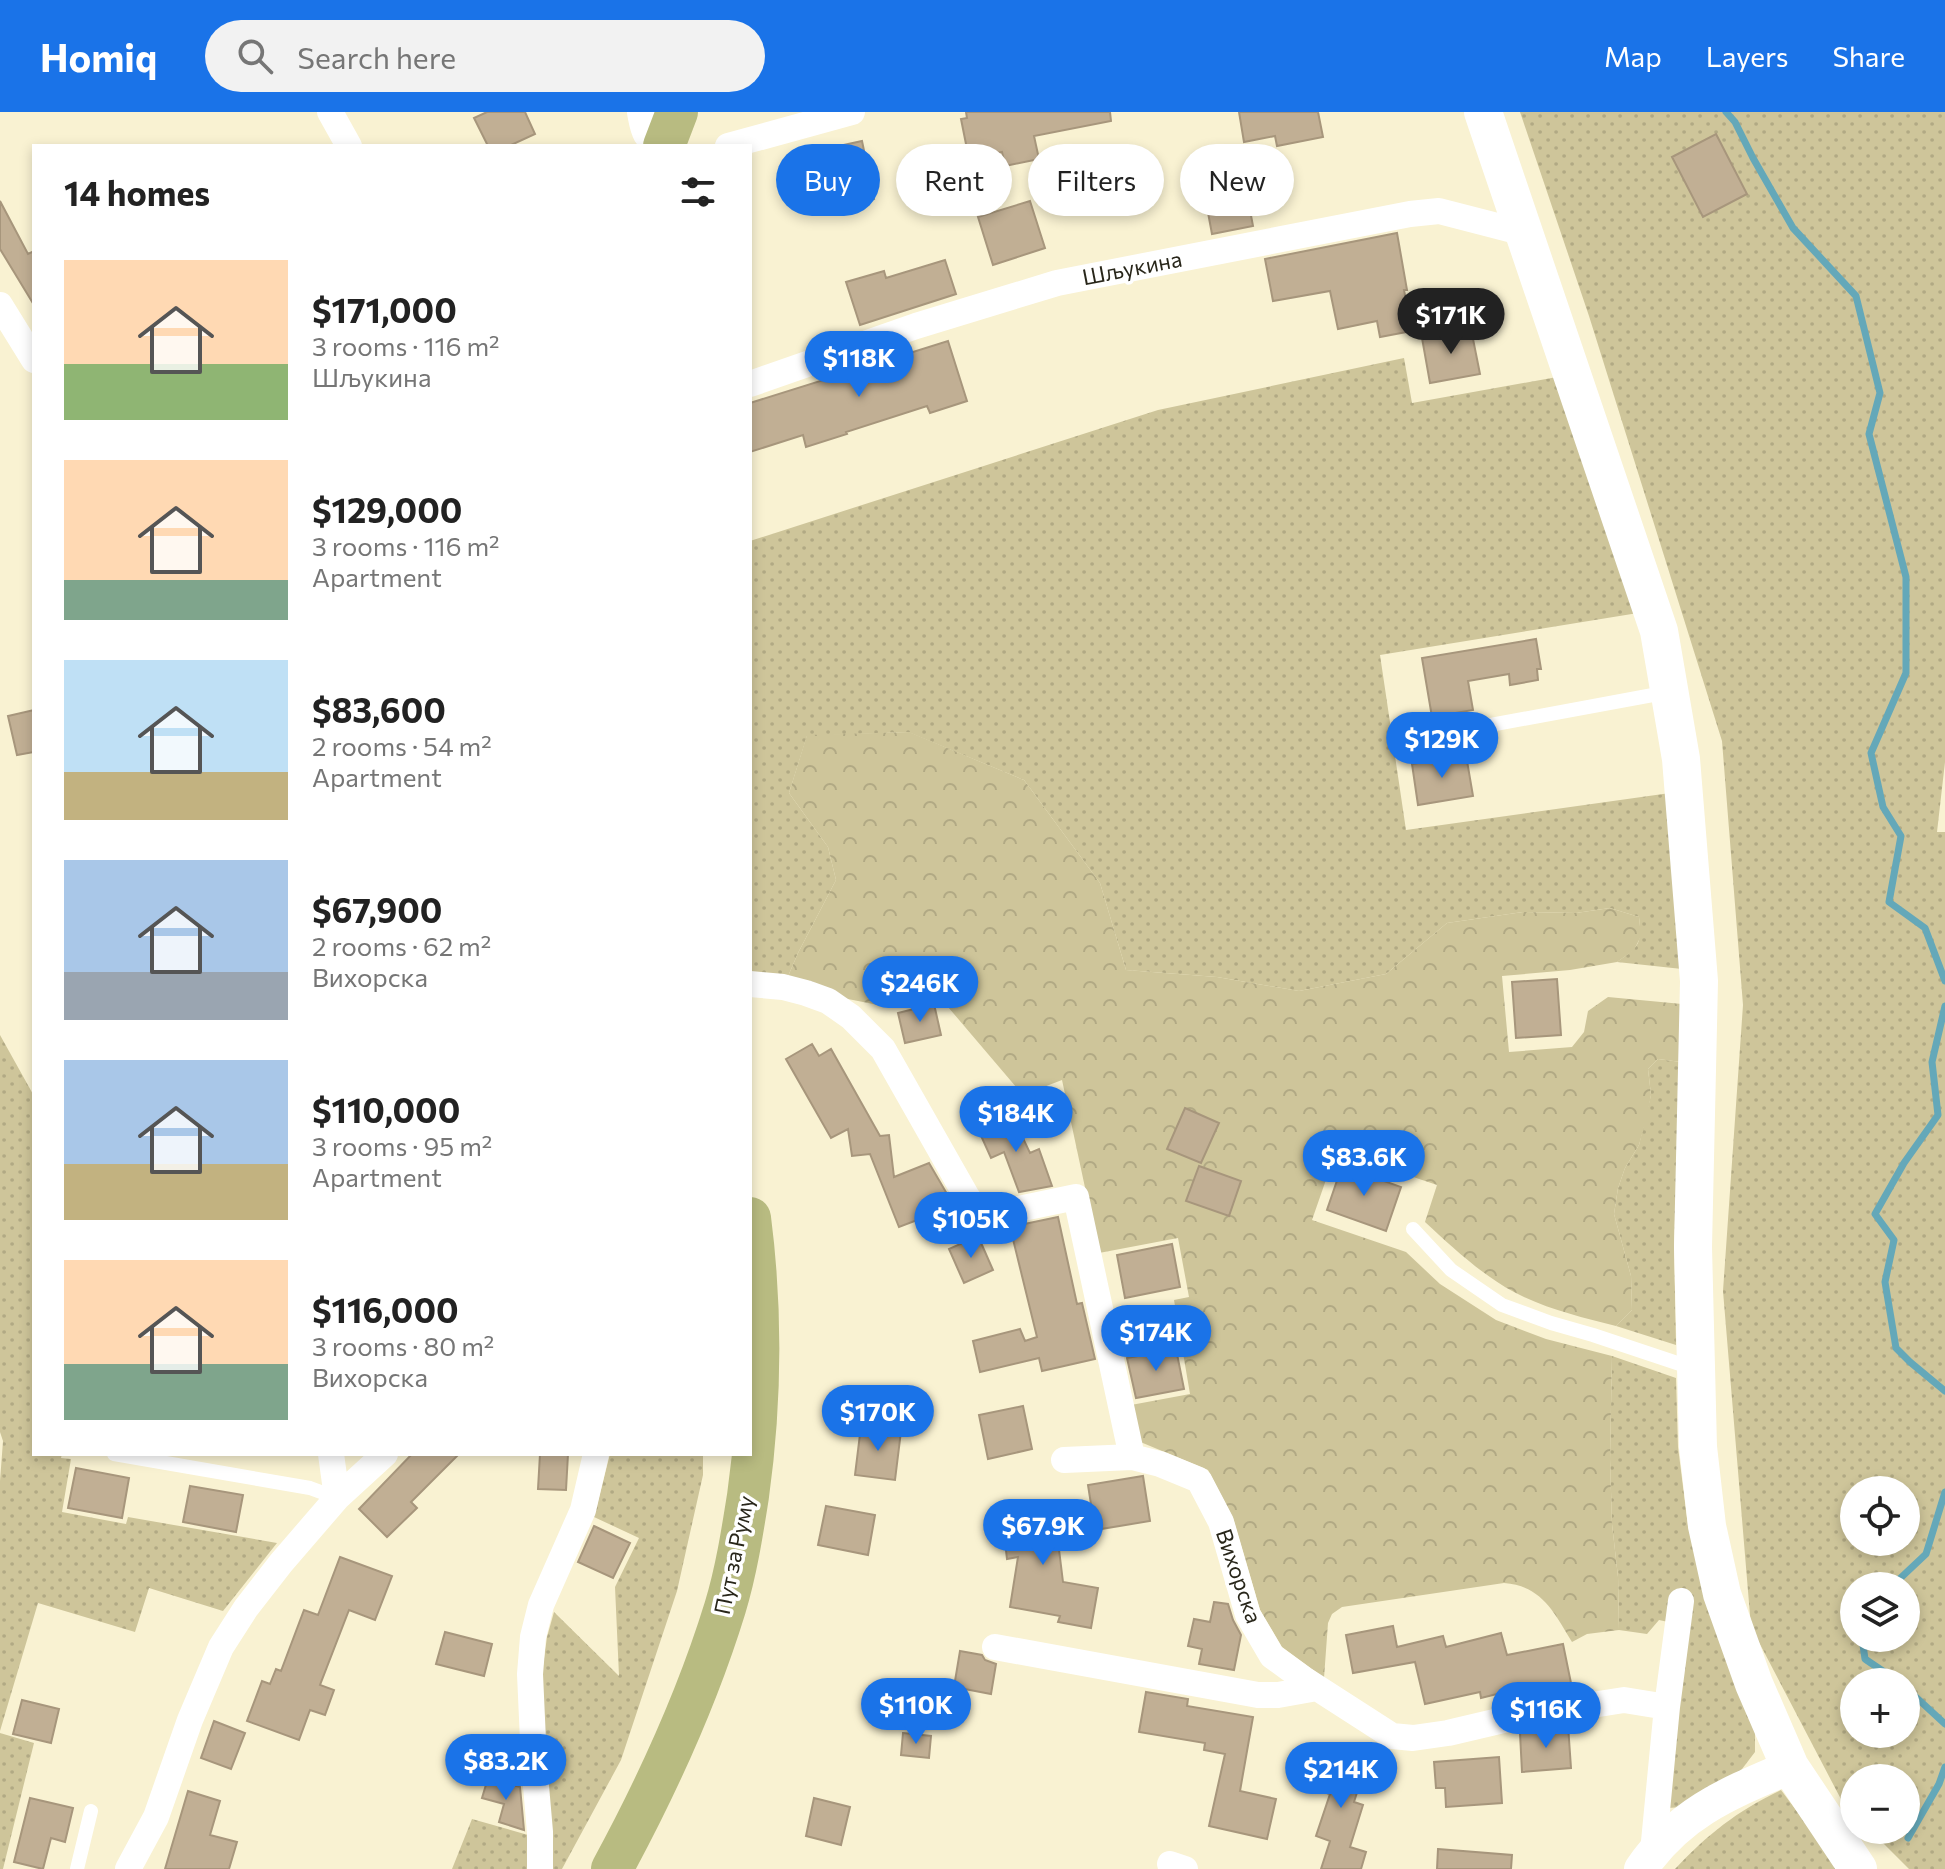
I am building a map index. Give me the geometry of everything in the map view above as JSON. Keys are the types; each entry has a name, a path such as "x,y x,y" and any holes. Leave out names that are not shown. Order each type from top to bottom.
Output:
{"main road":[{"path":"1483,112 1659,631 1681,759 1699,981 1693,1247 1698,1447 1707,1526 1722,1594 1754,1684 1790,1767 1858,1869"},
{"name":"Пут за Руму","path":"612,1869 651,1795 699,1685 726,1606 740,1547 753,1460 758,1376 759,1323 752,1235"}],"street":[{"path":"330,112 348,144"},
{"path":"735,144 852,112"},
{"name":"Шљукина","path":"752,383 916,326 1057,283 1410,214 1439,211 1524,233"},
{"path":"0,305 32,357"},
{"path":"752,984 783,987 828,1001 873,1038 883,1049 977,1210 989,1215 1076,1197 1132,1457"},
{"path":"331,1456 337,1498"},
{"path":"128,1869 156,1817 190,1720 221,1647 281,1563 337,1498 383,1456"},
{"path":"540,1869 530,1674 533,1637 541,1605 583,1510 596,1456"},
{"name":"Вихорска","path":"1064,1460 1132,1457 1160,1464 1199,1480 1221,1522 1248,1615 1272,1656 1392,1736 1413,1738 1448,1733 1595,1703 1624,1700 1667,1707"},
{"path":"1647,1860 1681,1601"},
{"path":"995,1647 1258,1695 1317,1688"},
{"path":"1647,1860 1693,1815 1718,1798 1790,1767"}],"lane":[{"path":"1431,736 1669,692"},
{"path":"1413,1229 1451,1270 1502,1305 1696,1369"},
{"path":"126,1456 310,1488 337,1498"},
{"path":"77,1869 91,1811"}],"green space":[{"path":"1520,112 1945,112 1945,762 1937,832 1945,832 1945,1869 1909,1869 1884,1844 1920,1844 1920,1764 1840,1764 1840,1797 1751,1627 1723,1291 1743,1005 1722,741 1589,316"},
{"path":"1404,358 1412,403 1557,377 1638,613 1380,655 1406,830 1670,793 1682,969 1617,962 1637,944 1639,917 1610,908 1576,913 1523,912 1447,923 1386,974 1299,991 1217,977 1126,970 1100,883 1024,780 908,732 807,736 789,793 828,847 836,880 783,988 752,984 752,540 1158,410"},
{"path":"909,732 1024,780 1100,883 1126,970 1217,977 1299,991 1386,974 1447,923 1523,912 1576,913 1610,908 1639,917 1641,936 1634,950 1617,962 1502,976 1509,1052 1572,1047 1584,1032 1588,1011 1608,997 1682,1004 1681,1062 1658,1059 1648,1069 1651,1095 1647,1116 1639,1145 1625,1168 1618,1188 1614,1214 1631,1276 1632,1310 1616,1326 1539,1303 1514,1292 1479,1269 1425,1222 1437,1185 1336,1151 1312,1220 1406,1252 1440,1284 1496,1320 1546,1339 1612,1356 1610,1459 1619,1630 1587,1634 1572,1642 1546,1602 1528,1589 1504,1583 1342,1607 1332,1614 1328,1623 1324,1678 1282,1647 1260,1610 1233,1518 1208,1470 1138,1441 1131,1405 1190,1394 1174,1300 1189,1297 1178,1238 1099,1253 1062,1080 1023,1095 925,980 883,1006 783,988 836,880 828,847 789,793 807,735"},
{"path":"0,1035 32,1092 32,1456 71,1459 62,1512 126,1524 128,1517 277,1543 223,1611 149,1588 135,1632 38,1603 0,1731 0,1481 3,1441 0,1432"},
{"path":"1658,1059 1681,1062 1674,1246 1676,1345 1616,1326 1632,1310 1631,1276 1614,1214 1618,1188 1625,1168 1639,1145 1651,1095 1648,1069"},
{"path":"1612,1356 1676,1378 1678,1447 1688,1526 1708,1597 1755,1723 1755,1752 1739,1773 1682,1807 1668,1808 1682,1625 1659,1620 1647,1634 1619,1630 1610,1459"},
{"path":"609,1456 703,1456 703,1475 677,1591 621,1760 562,1869 452,1869 472,1819 528,1835 542,1673 554,1612 619,1676 615,1587 639,1538 594,1517"},
{"path":"0,1733 34,1743 3,1869 0,1869"},
{"path":"1781,1790 1840,1869 1675,1869 1724,1824"}],"building":[{"path":"487,112 525,112 535,134 513,144 487,144 474,118"},
{"path":"966,112 1110,112 1111,121 1034,136 1036,144 1028,144 1028,161 1012,165 1012,144 966,144 961,119 967,118"},
{"path":"1239,112 1318,112 1323,137 1287,144 1277,144 1275,136 1244,142"},
{"path":"1716,134 1747,194 1703,217 1672,157"},
{"path":"0,201 28,254 32,252 32,302 0,249"},
{"path":"1028,202 1028,216 1035,216 1045,248 993,265 978,217 1012,216 1012,207"},
{"path":"1209,216 1251,216 1253,226 1212,234"},
{"path":"1397,233 1412,331 1380,337 1377,321 1338,329 1330,291 1273,301 1265,259"},
{"path":"945,260 956,294 860,325 846,282 884,271 886,278"},
{"path":"1471,329 1480,374 1430,383 1422,338"},
{"path":"948,341 967,401 930,413 927,406 806,447 803,435 752,451 752,402"},
{"path":"1536,639 1541,669 1537,669 1538,680 1510,685 1509,674 1468,681 1473,710 1432,717 1422,658"},
{"path":"32,710 32,752 17,755 8,716"},
{"path":"1466,755 1473,796 1418,805 1412,764"},
{"path":"1557,979 1561,1035 1516,1038 1512,982"},
{"path":"934,1004 941,1035 905,1043 898,1013"},
{"path":"812,1044 819,1056 831,1049 880,1136 889,1135 894,1177 929,1163 954,1206 899,1227 870,1154 852,1156 848,1129 831,1138 786,1059"},
{"path":"1185,1108 1219,1123 1201,1163 1167,1149"},
{"path":"1011,1113 1030,1153 1039,1149 1052,1186 1019,1192 1004,1152 991,1158 978,1129"},
{"path":"1199,1166 1241,1181 1229,1216 1186,1201"},
{"path":"1342,1166 1401,1187 1386,1231 1327,1210"},
{"path":"1058,1217 1077,1304 1082,1303 1095,1359 1042,1371 1039,1358 980,1372 973,1341 1020,1329 1025,1341 1037,1337 1010,1227"},
{"path":"978,1236 993,1270 964,1283 949,1249"},
{"path":"1172,1244 1180,1287 1125,1298 1117,1255"},
{"path":"1176,1349 1184,1389 1136,1398 1127,1358"},
{"path":"1023,1406 1032,1449 988,1459 979,1415"},
{"path":"861,1426 901,1431 895,1480 855,1475"},
{"path":"410,1456 457,1456 411,1502 417,1508 387,1537 359,1509"},
{"path":"540,1456 568,1456 566,1490 538,1489"},
{"path":"76,1468 129,1478 122,1518 68,1508"},
{"path":"1143,1476 1150,1521 1095,1530 1088,1485"},
{"path":"190,1486 243,1495 236,1532 183,1522"},
{"path":"1053,1501 1063,1582 1098,1588 1091,1628 1058,1622 1060,1616 1010,1607 1018,1557 1007,1559 1001,1507"},
{"path":"826,1506 875,1515 868,1555 818,1545"},
{"path":"594,1526 630,1543 613,1578 578,1562"},
{"path":"340,1557 392,1576 375,1620 349,1610 320,1685 334,1690 325,1715 310,1710 299,1740 247,1721 262,1681 270,1684 276,1669 281,1671 304,1610 318,1615"},
{"path":"1214,1602 1228,1604 1241,1635 1234,1670 1199,1664 1202,1649 1188,1646 1194,1619 1210,1622"},
{"path":"1393,1626 1397,1647 1443,1636 1446,1647 1501,1633 1507,1655 1563,1644 1572,1688 1565,1689 1566,1693 1536,1698 1533,1685 1481,1698 1480,1692 1425,1704 1415,1662 1353,1673 1346,1635"},
{"path":"445,1632 492,1644 484,1676 436,1664"},
{"path":"960,1651 982,1655 985,1660 996,1664 991,1694 954,1687"},
{"path":"1146,1692 1188,1699 1187,1706 1253,1717 1240,1791 1276,1799 1267,1839 1209,1826 1225,1754 1204,1750 1205,1743 1139,1732"},
{"path":"22,1700 59,1709 51,1743 13,1734"},
{"path":"214,1721 245,1733 231,1769 201,1758"},
{"path":"1568,1725 1571,1768 1522,1772 1520,1733"},
{"path":"903,1733 931,1736 929,1758 901,1755"},
{"path":"1325,1753 1341,1758 1342,1753 1367,1761 1354,1802 1363,1805 1350,1847 1366,1852 1361,1869 1321,1869 1330,1841 1316,1836 1330,1794 1313,1789"},
{"path":"1499,1757 1502,1803 1446,1807 1445,1788 1436,1788 1434,1762"},
{"path":"488,1778 520,1787 524,1830 499,1822 504,1804 482,1798"},
{"path":"188,1791 220,1801 210,1835 237,1842 229,1869 165,1869"},
{"path":"30,1798 73,1808 65,1842 51,1838 43,1869 14,1862"},
{"path":"814,1798 850,1807 841,1845 806,1836"},
{"path":"1438,1849 1512,1855 1511,1869 1437,1869"}],"waterway":[{"path":"1726,112 1735,122 1793,228 1856,296 1880,393 1869,434 1906,577 1906,673 1871,753 1883,807 1901,836 1889,902 1925,928 1945,981"},
{"path":"1945,1006 1932,1062 1938,1115 1904,1163 1875,1214 1894,1240 1885,1282 1896,1348 1945,1391"},
{"path":"1907,1572 1926,1554 1945,1492"},
{"path":"1864,1652 1865,1659 1878,1668"},
{"path":"1920,1701 1945,1724"},
{"path":"1920,1817 1945,1767"}]}
